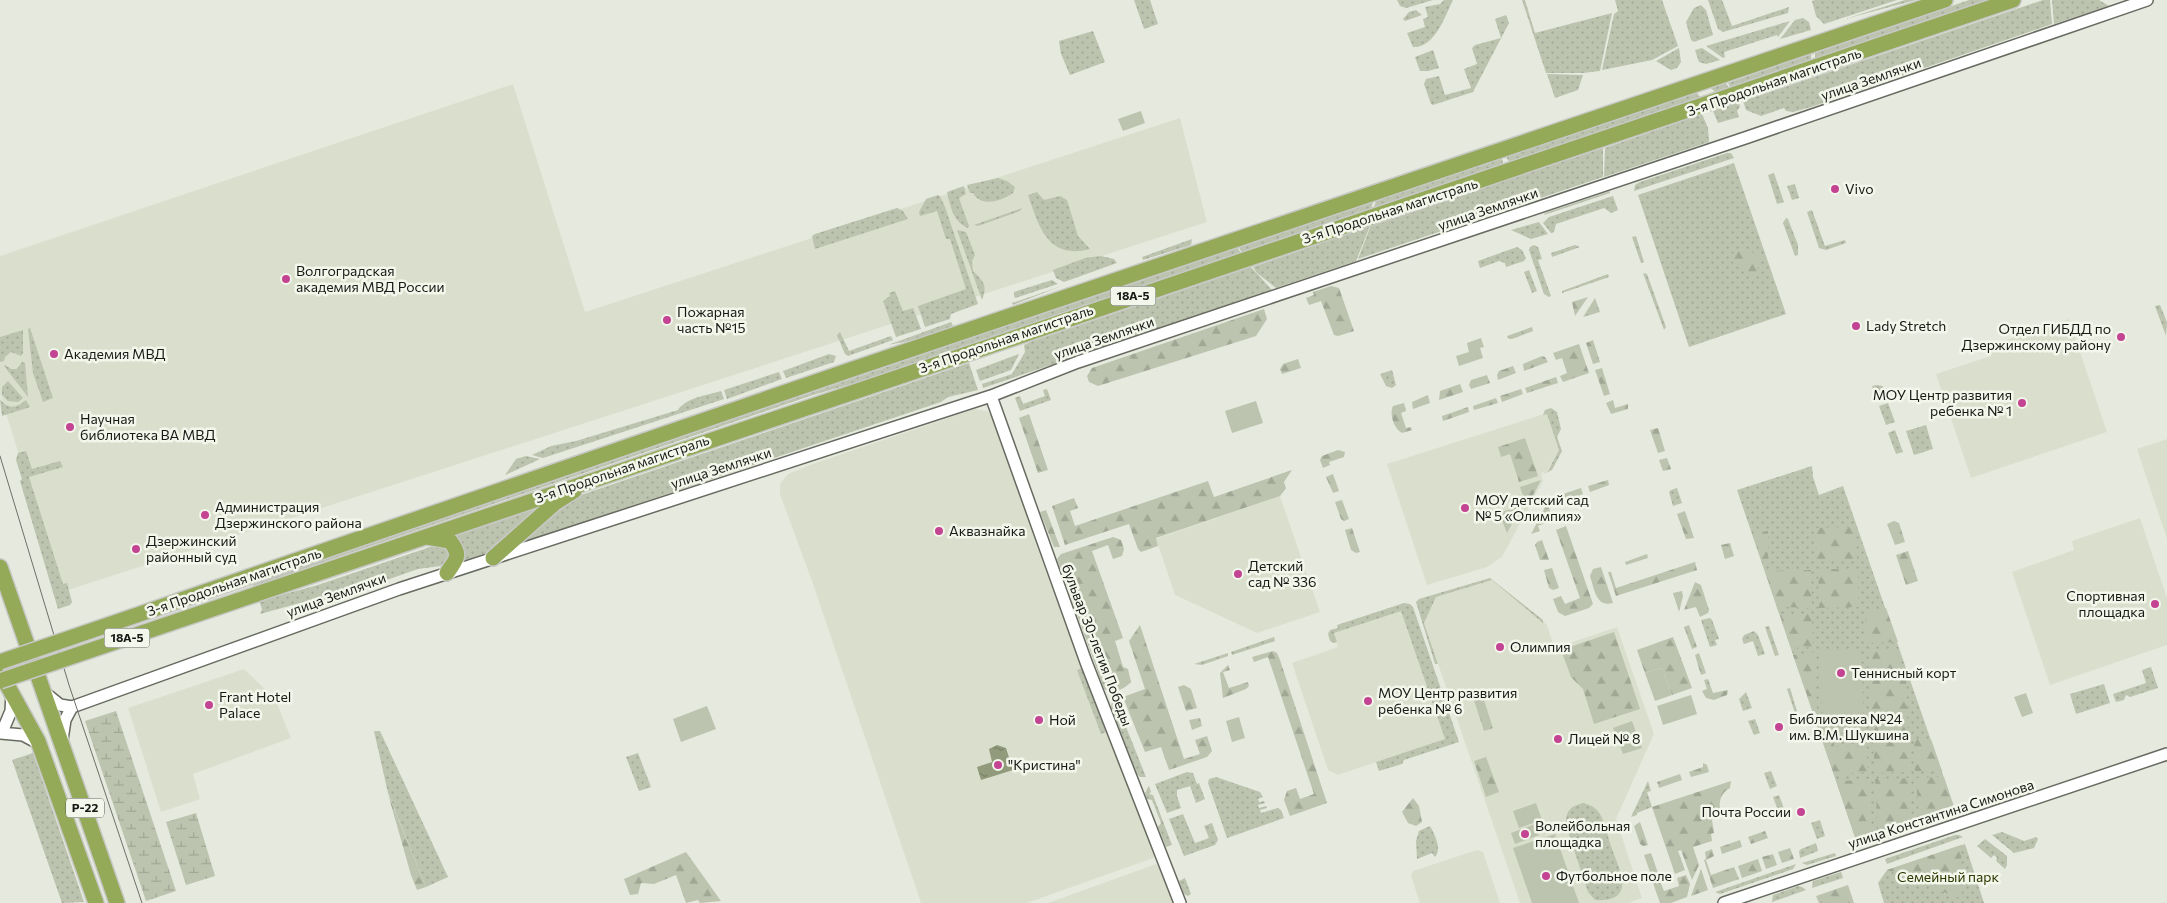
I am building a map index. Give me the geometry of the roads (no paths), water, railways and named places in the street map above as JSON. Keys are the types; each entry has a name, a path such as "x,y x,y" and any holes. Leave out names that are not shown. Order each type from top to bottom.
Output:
{"highway":[{"name":"3-я Продольная магистраль","path":"0,662 841,374 1945,0"},
{"name":"3-я Продольная магистраль","path":"0,681 596,477 1701,108 2013,0"},
{"path":"493,558 555,503 596,477"},
{"path":"423,536 439,537 450,541 457,550 457,560 447,573"},
{"name":"Р-22","path":"0,567 62,740 117,903"},
{"name":"Р-22","path":"0,672 39,743 96,903"}],"main road":[{"name":"улица Землячки","path":"72,707 447,573 991,396 1078,362 1748,137 2147,0"},
{"name":"бульвар 30-летия Победы","path":"991,396 1086,662 1180,903"},
{"path":"12,692 11,711 1,733 23,735 39,743"},
{"path":"45,694 60,705 72,707 65,720 62,740"},
{"name":"улица Константина Симонова","path":"1724,903 2167,754"}],"water":[{"name":"\"Кристина\"","path":"997,745 1006,748 1013,770 981,780 977,767 992,762 989,749"}],"tram line":[{"path":"0,456 69,685 142,903"}],"place":[{"name":"Vivo","path":"1835,189"},
{"name":"Волгоградская академия МВД России","path":"286,279"},
{"name":"Пожарная часть №15","path":"667,320"},
{"name":"Lady Stretch","path":"1856,326"},
{"name":"Отдел ГИБДД по Дзержинскому району","path":"2121,337"},
{"name":"Академия МВД","path":"54,354"},
{"name":"МОУ Центр развития ребенка № 1","path":"2022,403"},
{"name":"Научная библиотека ВА МВД","path":"70,427"},
{"name":"МОУ детский сад № 5 «Олимпия»","path":"1465,508"},
{"name":"Администрация Дзержинского района","path":"205,515"},
{"name":"Аквазнайка","path":"939,531"},
{"name":"Дзержинский районный суд","path":"136,549"},
{"name":"Детский сад № 336","path":"1238,574"},
{"name":"Спортивная площадка","path":"2155,604"},
{"name":"Олимпия","path":"1500,647"},
{"name":"Теннисный корт","path":"1841,673"},
{"name":"МОУ Центр развития ребенка № 6","path":"1368,701"},
{"name":"Frant Hotel Palace","path":"209,705"},
{"name":"Ной","path":"1039,720"},
{"name":"Библиотека №24 им. В.М. Шукшина","path":"1779,727"},
{"name":"Лицей № 8","path":"1558,739"},
{"name":"\"Кристина\"","path":"998,765"},
{"name":"Почта России","path":"1801,812"},
{"name":"Волейбольная площадка","path":"1525,834"},
{"name":"Футбольное поле","path":"1546,876"}],"park label":[{"name":"Семейный парк","path":"1948,877"}]}
